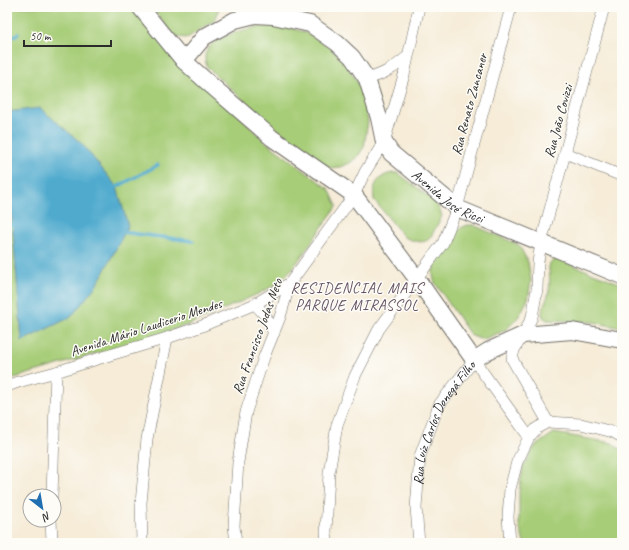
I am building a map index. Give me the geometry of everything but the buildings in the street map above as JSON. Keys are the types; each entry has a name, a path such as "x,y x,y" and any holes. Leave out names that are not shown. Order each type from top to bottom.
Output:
{"street":[{"path":"140,7 184,61 272,138 354,195 417,279 529,437"},
{"name":"Rua Francisco Jodas Neto","path":"236,543 234,526 238,462 246,412 264,356 280,317 290,283 354,195 365,172 384,142 404,75 419,7"},
{"name":"Rua Renato Zancaner","path":"327,543 326,532 329,474 337,425 354,376 379,329 443,243 457,208 511,7"},
{"name":"Rua João Covizzi","path":"541,243 604,7"},
{"name":"Avenida José Ricci","path":"184,61 204,37 250,11 310,24 337,43 352,57 367,79 379,118 384,142 391,153 457,208 622,276"},
{"path":"367,79 396,67 408,56"},
{"path":"565,153 622,176"},
{"path":"541,243 538,262 537,289 532,317 514,350 512,359 548,422"},
{"name":"Avenida Mário Laudicerio Mendes","path":"7,386 202,326 255,304 290,283"},
{"path":"255,304 265,315 274,333"},
{"name":"Rua Luiz Carlos Donegá Filho","path":"419,543 416,508 420,456 439,405 474,360 488,351 523,335 572,331 622,340"},
{"path":"142,543 141,503 147,439 167,338"},
{"path":"52,488 56,372"},
{"path":"510,543 508,517 510,489 517,462 529,437 537,428 548,422 581,424 613,432 622,437"},
{"path":"51,528 53,543"}],"green space":[{"path":"7,7 132,7 147,25 267,143 329,189 337,206 293,268 277,284 200,320 166,333 7,380 7,160 22,340 40,109 7,112"},
{"path":"151,7 218,7 218,13 215,20 187,38 174,35"},
{"path":"262,26 287,27 307,33 331,48 345,63 361,88 368,121 364,147 358,156 350,163 340,167 330,168 311,157 269,123 208,68 205,58 207,50 213,43 233,33"},
{"path":"398,173 433,200 439,208 442,216 429,239 426,241 416,241 404,237 374,200 374,190 377,182 383,176"},
{"path":"467,225 473,225 519,245 528,262 531,281 528,299 519,316 506,330 484,339 472,336 469,333 435,283 433,277 434,266 457,232"},
{"path":"554,260 559,260 622,284 622,328 593,322 547,320 543,317 542,314 548,295 550,280 549,265"},
{"path":"554,433 612,443 622,450 622,543 524,543 519,525 519,492 523,467 535,446"}],"water":[{"path":"40,108 81,143 117,187 128,226 98,283 71,317 22,341 7,160 7,112"}],"waterway":[{"path":"7,39 18,34"},
{"path":"113,189 158,165"},
{"path":"7,224 17,226"},
{"path":"121,232 193,241"}],"district":[{"name":"RESIDENCIAL MAIS PARQUE MIRASSOL","path":"357,296"}]}
